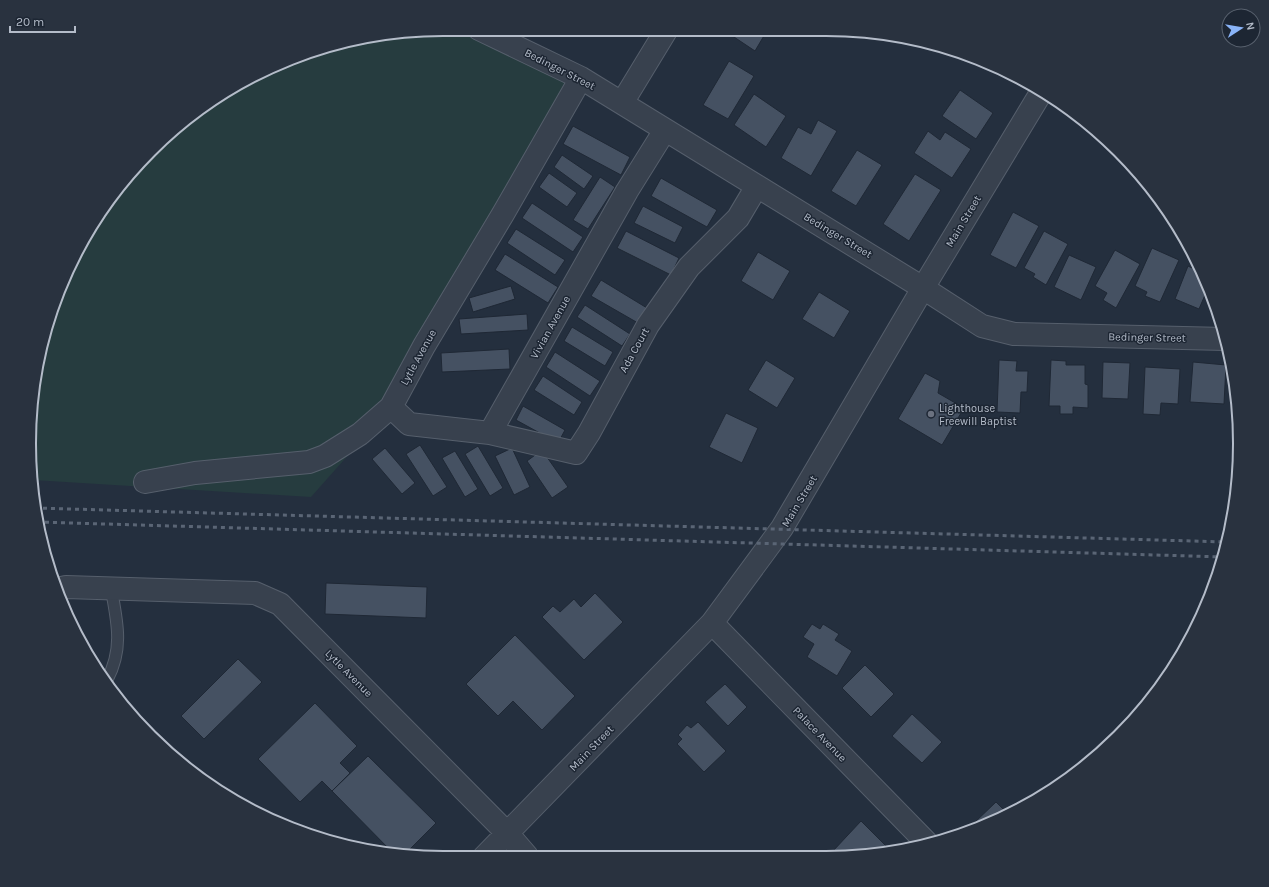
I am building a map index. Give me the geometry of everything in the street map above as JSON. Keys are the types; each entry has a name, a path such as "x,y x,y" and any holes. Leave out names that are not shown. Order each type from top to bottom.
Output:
{"street":[{"name":"Bedinger Street","path":"494,36 581,78 923,288 982,326 1014,334 1219,339"},
{"path":"622,103 663,36"},
{"name":"Lytle Avenue","path":"145,482 194,473 309,462 325,456 360,434 390,407 424,346 503,214 581,78"},
{"name":"Main Street","path":"490,851 712,623 782,528 923,288 1039,97"},
{"name":"Vivian Avenue","path":"490,433 627,191 665,130"},
{"name":"Ada Court","path":"490,433 576,453 589,433 648,325 689,266 738,218 757,186"},
{"path":"390,407 409,424 490,433"},
{"name":"Lytle Avenue","path":"63,587 254,593 280,604 508,834 523,851"},
{"name":"Palace Avenue","path":"712,623 923,839"}],"lane":[{"path":"109,676 114,662 119,638 111,588"}],"green space":[{"path":"444,36 494,36 581,78 391,407 311,497 38,480 36,444 39,390 50,338 67,288 78,263 105,217 120,195 155,155 195,120 217,105 263,78 288,67 338,50 390,39"}],"building":[{"path":"732,36 764,36 755,51"},
{"path":"729,61 754,76 728,119 703,105"},
{"path":"960,90 993,113 976,139 942,116"},
{"path":"754,94 786,116 766,147 734,125"},
{"path":"818,120 837,131 811,176 781,158 798,127 811,134"},
{"path":"573,126 630,157 621,175 563,144"},
{"path":"928,131 940,140 945,132 971,149 952,178 914,153"},
{"path":"857,150 882,165 856,206 831,191"},
{"path":"562,155 593,176 584,189 554,167"},
{"path":"549,173 577,193 567,207 539,187"},
{"path":"915,174 941,190 909,241 883,224"},
{"path":"600,177 615,187 588,229 573,220"},
{"path":"661,178 717,210 707,227 651,196"},
{"path":"532,203 583,237 573,252 522,218"},
{"path":"643,206 683,227 675,243 634,223"},
{"path":"1013,212 1039,226 1016,268 990,255"},
{"path":"516,229 565,260 555,275 507,243"},
{"path":"626,231 679,258 671,275 617,248"},
{"path":"1044,231 1068,244 1046,285 1033,277 1035,274 1024,268"},
{"path":"1152,248 1179,260 1160,302 1145,296 1147,292 1135,286"},
{"path":"1115,250 1140,264 1116,308 1103,300 1107,293 1095,286"},
{"path":"758,252 790,271 773,300 741,281"},
{"path":"505,254 558,287 548,303 495,270"},
{"path":"1069,255 1096,267 1081,300 1054,287"},
{"path":"1188,266 1192,268 1193,267 1205,296 1199,309 1175,299"},
{"path":"601,280 647,308 638,323 591,296"},
{"path":"511,286 515,299 473,312 469,298"},
{"path":"819,292 850,311 834,338 802,319"},
{"path":"585,305 630,334 622,346 577,317"},
{"path":"527,314 528,330 461,334 459,319"},
{"path":"572,327 613,352 605,366 564,341"},
{"path":"509,349 510,369 442,372 441,353"},
{"path":"555,352 600,381 590,396 546,367"},
{"path":"766,360 795,378 777,408 748,390"},
{"path":"999,360 1017,361 1016,371 1028,371 1027,392 1021,392 1020,413 997,412"},
{"path":"1051,360 1066,361 1066,365 1085,365 1085,384 1088,385 1088,408 1073,407 1073,414 1060,414 1060,406 1049,406"},
{"path":"1103,362 1130,363 1128,399 1102,398"},
{"path":"1193,362 1225,365 1224,404 1190,402"},
{"path":"1145,367 1180,369 1178,404 1161,403 1160,415 1143,414"},
{"name":"Lighthouse Freewill Baptist","path":"925,373 940,381 938,393 964,408 942,445 898,419"},
{"path":"543,376 582,402 574,415 534,390"},
{"path":"523,406 565,430 558,443 516,420"},
{"path":"726,413 758,428 742,463 709,447"},
{"path":"420,445 447,487 433,496 406,454"},
{"path":"478,446 503,488 490,496 465,454"},
{"path":"385,448 415,483 402,494 372,459"},
{"path":"512,448 530,487 514,495 495,456"},
{"path":"542,450 568,487 552,498 527,461"},
{"path":"455,451 478,489 465,497 442,458"},
{"path":"326,583 427,587 426,618 325,614"},
{"path":"595,593 623,622 584,660 542,617 553,606 560,612 574,599 581,607"},
{"path":"812,624 820,629 823,624 839,634 835,640 852,651 837,676 807,657 814,644 803,637"},
{"path":"515,635 575,696 542,730 513,701 498,716 466,684"},
{"path":"238,659 262,682 204,739 181,716"},
{"path":"865,665 894,694 871,717 842,688"},
{"path":"725,684 747,707 728,726 705,702"},
{"path":"315,703 357,746 340,763 350,773 332,791 322,781 300,802 258,759"},
{"path":"912,714 942,742 922,763 892,736"},
{"path":"698,722 726,751 704,772 677,744 682,739 678,735 687,725 691,728"},
{"path":"368,756 436,823 410,849 388,848 332,791"},
{"path":"996,802 1004,810 981,820 975,822"},
{"path":"861,821 887,847 879,848 833,851"}],"railway":[{"path":"41,508 1221,542"},
{"path":"44,522 1217,557"}],"place":[{"name":"Lighthouse Freewill Baptist","path":"931,414"}]}
